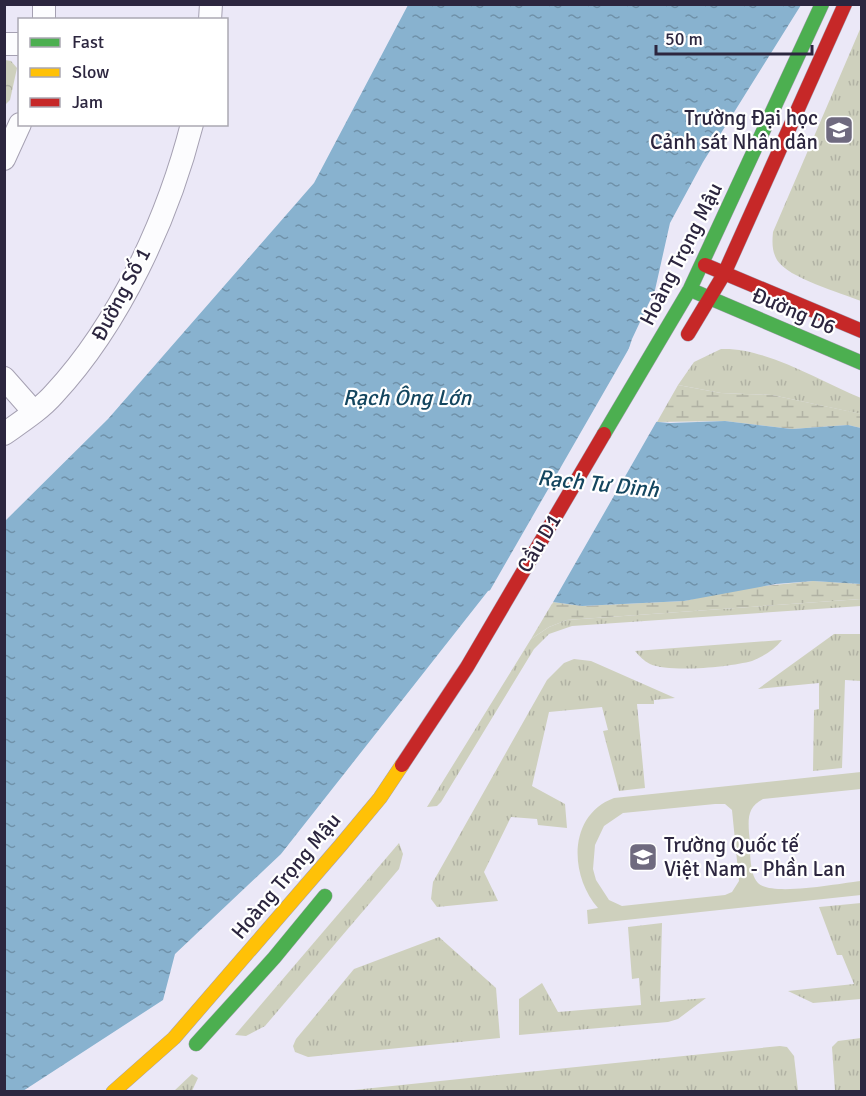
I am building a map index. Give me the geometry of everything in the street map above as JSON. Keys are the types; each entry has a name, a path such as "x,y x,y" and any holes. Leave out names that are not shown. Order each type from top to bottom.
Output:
{"main road":[{"name":"Hoàng Trọng Mậu","path":"650,357 690,289 822,4"},
{"name":"Hoàng Trọng Mậu","path":"681,346 724,274 845,4"},
{"name":"Đường D6","path":"702,264 861,332"},
{"name":"Đường D6","path":"690,289 861,363"},
{"name":"Cầu D1","path":"467,667 650,357"},
{"name":"Hoàng Trọng Mậu","path":"113,1092 174,1038 384,801 467,667"},
{"name":"Hoàng Trọng Mậu","path":"174,1038 189,1052 274,958 335,884"}],"street":[{"name":"Đường Số 1","path":"4,434 53,395 94,345 128,288 163,210 184,154 191,126"},
{"path":"4,159 14,127"},
{"path":"4,378 34,412"}],"green space":[{"name":"Trường Đại học Cảnh sát Nhân dân","path":"861,27 862,301 792,273 777,260 773,243 773,232"},
{"path":"5,60 11,61 17,68 10,100 5,105"},
{"path":"721,349 756,353 774,359 861,398 861,414 772,395 721,393 678,385 694,362"},
{"path":"678,385 721,393 772,395 862,414 861,428 848,425 792,429 725,421 657,422"},
{"path":"813,581 861,584 861,599 567,620 549,627 531,639 553,602 582,606 684,601 736,589"},
{"path":"861,599 861,606 572,626 549,634 534,649 441,802 437,806 427,807 531,639 549,627 567,620"},
{"path":"834,634 861,634 861,681 845,680 842,768 813,771 814,710 819,709 819,683 758,689"},
{"path":"782,640 776,647 752,661 700,668 659,667 648,663 635,651"},
{"path":"574,659 591,661 675,698 654,700 654,704 637,704 645,788 619,791 603,731 608,730 602,707 549,712 532,786 565,804 567,828 538,825 537,819 511,817 484,872 498,901 437,907 431,899 433,882 547,680 564,663"},
{"path":"861,772 861,789 763,799 754,805 749,822 751,866 758,883 765,887 791,889 861,881 861,895 588,924 587,910 598,908 588,894 578,863 581,832 588,818 599,806 614,798","holes":["725,804 732,810 739,881 732,892 725,895 622,906 609,900 596,880 593,869 595,845 604,826 623,813"]},
{"path":"399,843 403,854 399,869 265,1026 246,1036 235,1035"},
{"path":"861,903 861,999 813,1003 788,991 854,984 842,955 837,955 819,907"},
{"path":"662,923 660,1002 706,998 678,1019 668,1022 519,1035 519,999 542,983 558,1012 641,1005 639,978 632,979 628,927"},
{"path":"439,937 496,988 500,1038 308,1057 295,1052 293,1046 296,1039 354,969"},
{"path":"861,1038 861,1091 835,1091 832,1047 838,1041"},
{"path":"787,1047 794,1056 798,1091 344,1091"},
{"path":"192,1074 198,1078 192,1091 174,1091"}],"water":[{"name":"Rạch Ông Lớn","path":"408,5 801,5 703,162 670,223 655,290 632,339 620,376 624,419 670,423 725,421 792,429 848,425 861,428 861,584 813,581 776,584 684,601 582,606 553,602 512,584 488,591 281,854 175,954 163,1000 23,1091 5,1092 5,521 108,419 314,183"}],"pier":[{"path":"635,338 623,377 626,417 658,419 552,604 512,588 490,594 481,606"}],"traffic: fast":[{"path":"604,434 690,289 822,4"},
{"path":"691,290 862,363"},
{"path":"196,1044 274,958 325,896"}],"traffic: slow":[{"path":"113,1092 174,1038 340,846 380,798 402,765"}],"traffic: jam":[{"path":"688,334 724,274 845,4"},
{"path":"705,265 862,331"},
{"path":"402,765 467,667 604,434"}],"place":[{"name":"Trường Đại học Cảnh sát Nhân dân","path":"839,130"},
{"name":"Trường Quốc tế Việt Nam - Phần Lan","path":"643,857"}],"water label":[{"name":"Rạch Tư Dinh","path":"598,483"}]}
